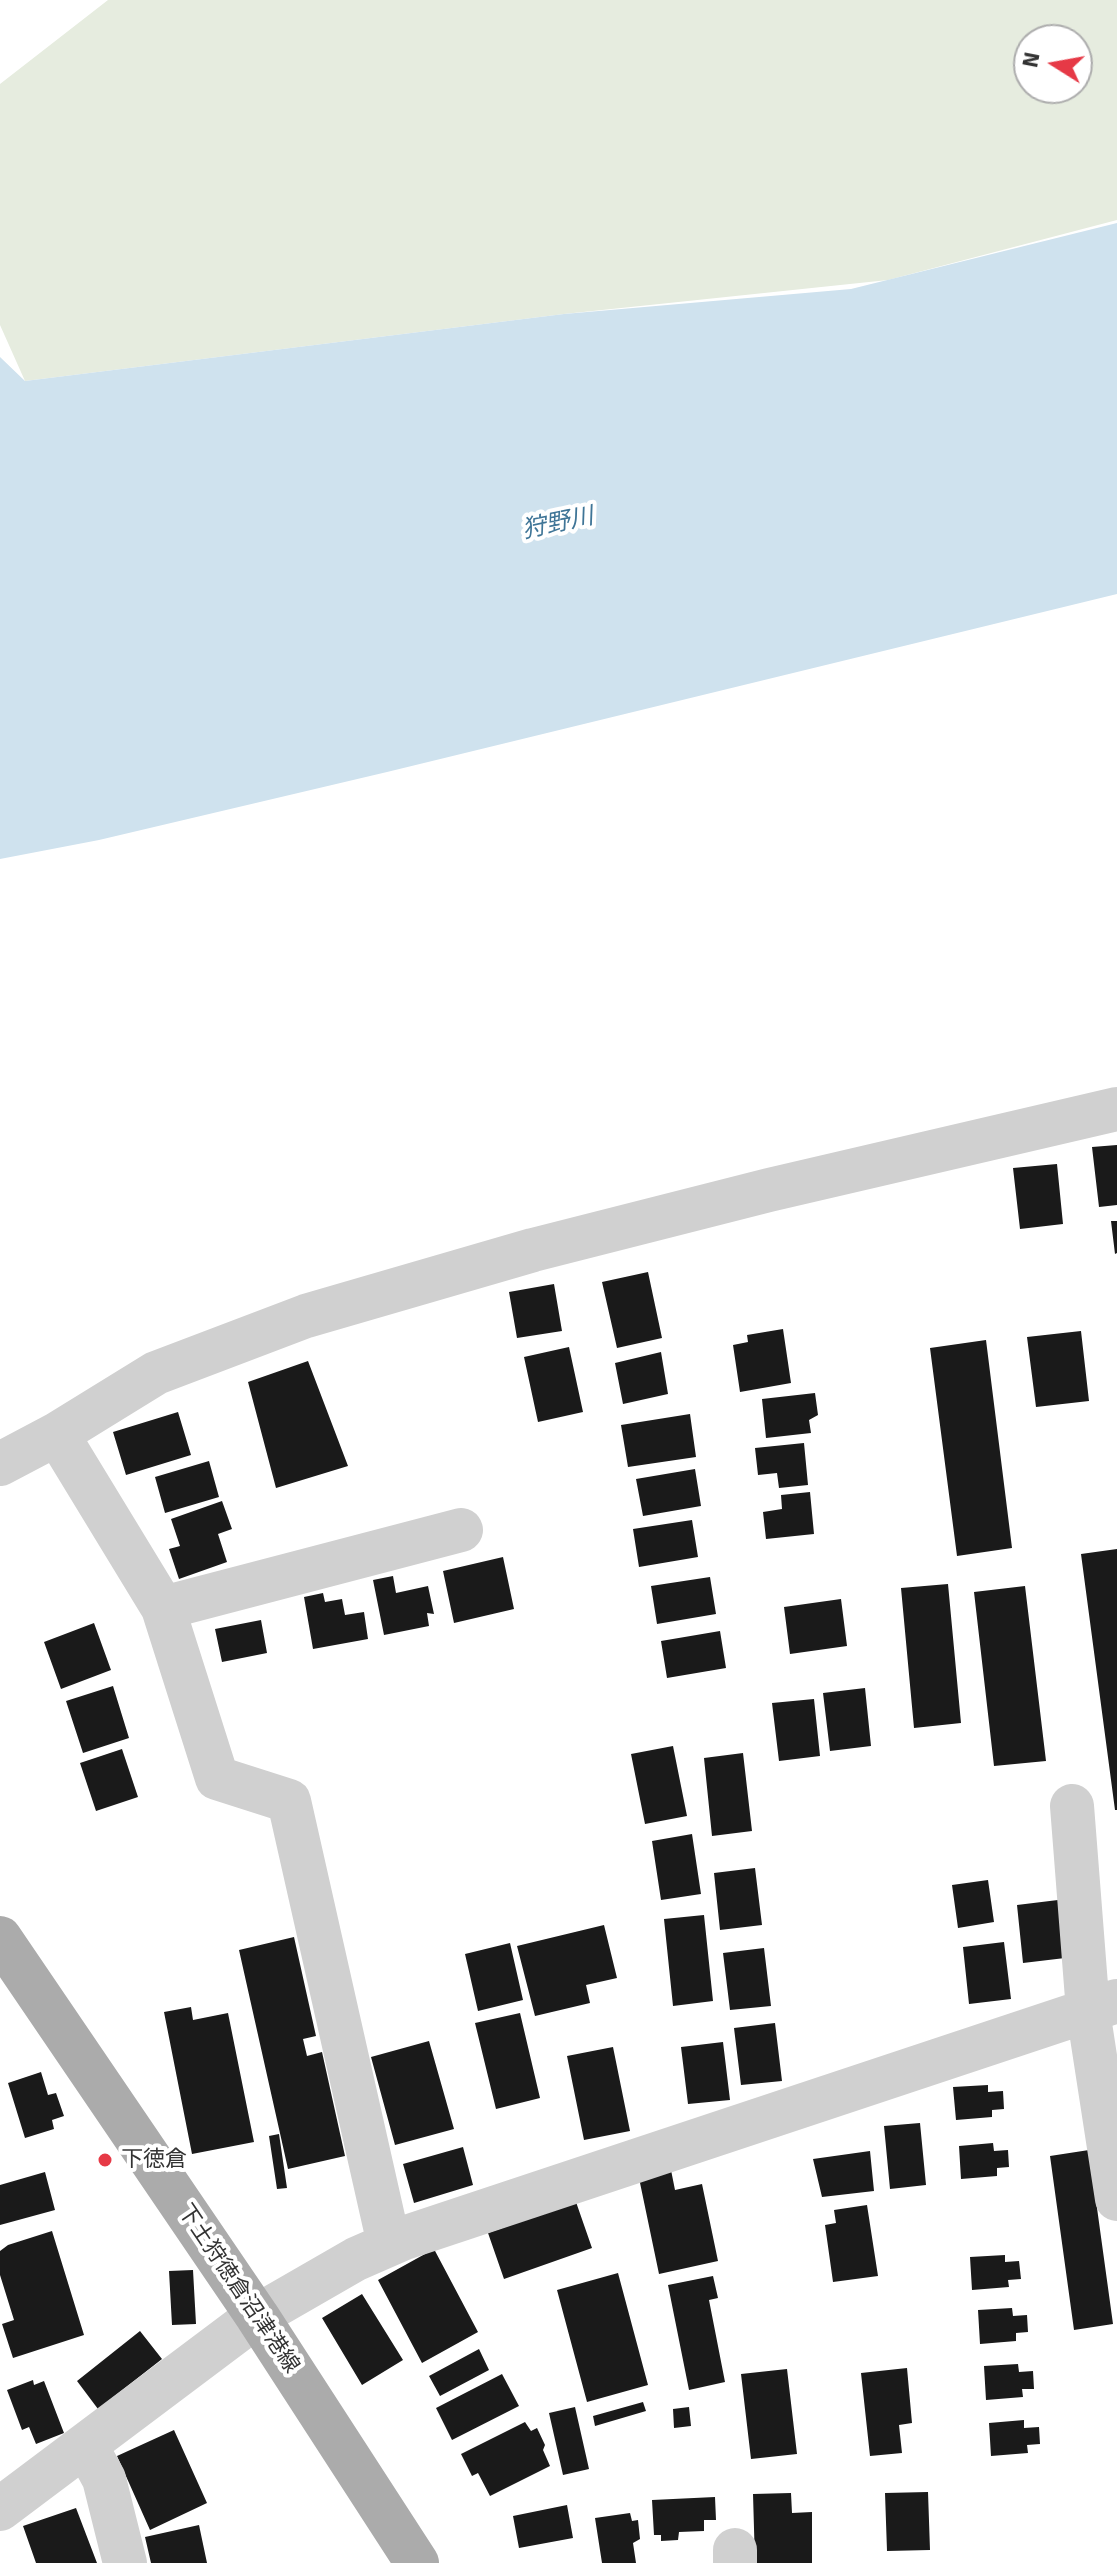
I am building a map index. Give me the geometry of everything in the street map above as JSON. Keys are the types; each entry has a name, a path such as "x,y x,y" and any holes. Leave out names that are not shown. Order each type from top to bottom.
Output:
{"main road":[{"name":"下土狩徳倉沼津港線","path":"0,1938 257,2316 417,2563"}],"street":[{"path":"0,1464 57,1434 156,1373 306,1316 547,1247 769,1190 1117,1109"},
{"path":"57,1434 163,1608 217,1778 289,1801 389,2244"},
{"path":"163,1608 461,1530"},
{"path":"1072,1806 1102,2006 1117,2199"},
{"path":"0,2509 257,2316 318,2279 389,2244 1102,2006"},
{"path":"86,2446 104,2479 125,2563"}],"shaded area":[{"path":"108,0 1117,0 1117,220 888,280 564,314 25,381 0,325 0,84"}],"water":[{"name":"狩野川","path":"1117,223 1117,594 387,772 99,840 0,859 0,357 25,381 564,314 851,289"}],"building":[{"path":"1117,1145 1117,1205 1099,1207 1092,1147"},
{"path":"1057,1164 1063,1224 1020,1229 1013,1168"},
{"path":"1111,1221 1117,1221 1115,1254"},
{"path":"648,1272 662,1338 617,1348 602,1282"},
{"path":"554,1284 562,1331 517,1338 509,1292"},
{"path":"783,1329 791,1383 740,1392 733,1345 748,1342 747,1335"},
{"path":"1081,1331 1089,1401 1036,1407 1027,1337"},
{"path":"986,1340 1012,1548 957,1556 930,1348"},
{"path":"569,1347 583,1412 538,1422 524,1357"},
{"path":"661,1352 668,1394 623,1404 615,1363"},
{"path":"308,1361 348,1466 276,1488 248,1382"},
{"path":"815,1393 818,1415 809,1420 811,1433 766,1438 762,1399"},
{"path":"178,1412 191,1455 126,1475 113,1432"},
{"path":"690,1414 696,1457 628,1467 621,1425"},
{"path":"804,1443 808,1485 779,1488 777,1473 758,1475 755,1448"},
{"path":"209,1461 219,1497 165,1513 155,1477"},
{"path":"695,1469 701,1506 643,1516 636,1479"},
{"path":"810,1492 814,1534 766,1539 763,1512 782,1509 781,1495"},
{"path":"222,1501 232,1529 218,1534 227,1562 179,1579 169,1549 180,1546 171,1519"},
{"path":"692,1520 698,1557 639,1567 633,1529"},
{"path":"1117,1549 1117,1810 1115,1810 1081,1554"},
{"path":"503,1557 514,1609 454,1623 443,1571"},
{"path":"393,1576 396,1593 428,1586 434,1614 427,1613 429,1626 384,1635 373,1580"},
{"path":"710,1577 716,1614 657,1624 651,1586"},
{"path":"948,1584 961,1723 914,1728 901,1588"},
{"path":"1025,1586 1046,1761 994,1766 974,1592"},
{"path":"323,1593 325,1602 342,1599 345,1615 364,1612 368,1639 313,1649 304,1597"},
{"path":"841,1599 847,1646 790,1654 784,1607"},
{"path":"261,1620 267,1653 222,1662 215,1629"},
{"path":"94,1623 111,1670 61,1689 44,1642"},
{"path":"720,1631 726,1668 667,1678 661,1641"},
{"path":"113,1686 129,1738 83,1753 66,1701"},
{"path":"865,1688 871,1746 830,1751 823,1693"},
{"path":"814,1699 820,1756 779,1761 772,1703"},
{"path":"673,1746 687,1816 645,1824 631,1754"},
{"path":"122,1749 138,1797 96,1811 80,1763"},
{"path":"743,1753 752,1831 712,1836 704,1758"},
{"path":"692,1834 701,1894 661,1900 652,1841"},
{"path":"755,1868 762,1925 720,1930 714,1873"},
{"path":"988,1880 994,1922 958,1928 952,1885"},
{"path":"1058,1900 1065,1958 1023,1963 1017,1905"},
{"path":"704,1915 713,2001 673,2006 664,1919"},
{"path":"604,1925 617,1978 586,1985 590,2003 535,2016 517,1946"},
{"path":"294,1937 316,2036 303,2039 307,2056 322,2052 345,2156 288,2169 239,1950"},
{"path":"1004,1942 1011,1999 969,2004 963,1947"},
{"path":"510,1943 523,2000 478,2011 465,1954"},
{"path":"764,1948 771,2006 730,2010 723,1953"},
{"path":"191,2007 193,2020 228,2013 254,2142 192,2154 164,2012"},
{"path":"520,2013 540,2098 496,2109 475,2023"},
{"path":"775,2023 782,2081 741,2085 734,2028"},
{"path":"429,2041 454,2129 395,2145 371,2057"},
{"path":"723,2042 730,2100 688,2104 681,2047"},
{"path":"613,2047 630,2131 584,2140 567,2056"},
{"path":"41,2072 48,2095 56,2093 64,2116 52,2120 54,2129 25,2138 8,2083"},
{"path":"988,2085 988,2092 1003,2091 1004,2109 992,2110 992,2117 956,2120 953,2087"},
{"path":"920,2123 926,2185 890,2189 884,2126"},
{"path":"279,2134 287,2188 277,2189 269,2136"},
{"path":"993,2143 994,2151 1008,2150 1009,2167 997,2168 997,2176 961,2179 959,2146"},
{"path":"463,2147 473,2185 414,2203 403,2164"},
{"path":"1089,2150 1113,2324 1074,2330 1050,2156"},
{"path":"870,2151 874,2191 822,2197 813,2159"},
{"path":"671,2170 675,2190 702,2184 718,2261 659,2274 639,2178"},
{"path":"45,2172 55,2210 0,2225 0,2185"},
{"path":"576,2202 592,2248 504,2279 488,2233"},
{"path":"867,2205 878,2276 833,2282 825,2225 836,2223 834,2210"},
{"path":"52,2231 84,2335 13,2358 2,2324 14,2320 0,2275 0,2251 8,2245"},
{"path":"434,2249 478,2332 422,2363 378,2280"},
{"path":"1005,2255 1005,2262 1019,2261 1021,2279 1008,2280 1009,2287 972,2290 970,2257"},
{"path":"193,2270 196,2324 172,2325 169,2271"},
{"path":"618,2273 648,2385 587,2402 557,2290"},
{"path":"713,2276 718,2298 709,2300 725,2382 689,2390 668,2285"},
{"path":"362,2294 403,2360 362,2385 322,2318"},
{"path":"1012,2308 1013,2316 1027,2315 1028,2332 1016,2333 1016,2341 980,2344 978,2310"},
{"path":"140,2331 162,2359 98,2409 77,2381"},
{"path":"479,2349 489,2370 440,2396 429,2376"},
{"path":"1018,2364 1019,2372 1033,2371 1034,2389 1022,2389 1023,2397 986,2400 984,2366"},
{"path":"907,2368 912,2423 899,2425 902,2453 870,2456 861,2373"},
{"path":"787,2369 797,2454 751,2459 741,2374"},
{"path":"502,2374 519,2406 452,2440 436,2408"},
{"path":"33,2380 34,2385 44,2381 64,2433 36,2444 29,2427 22,2430 7,2390"},
{"path":"643,2402 646,2411 595,2426 593,2416"},
{"path":"575,2407 589,2469 563,2475 549,2413"},
{"path":"689,2407 691,2426 674,2428 673,2409"},
{"path":"1024,2420 1024,2428 1039,2427 1040,2444 1027,2445 1028,2453 991,2456 989,2423"},
{"path":"525,2422 531,2431 537,2428 550,2466 490,2496 478,2473 472,2476 461,2454"},
{"path":"174,2430 207,2503 150,2530 117,2456"},
{"path":"928,2492 930,2550 887,2551 885,2493"},
{"path":"791,2493 792,2513 812,2512 812,2563 755,2563 753,2494"},
{"path":"715,2497 716,2520 704,2520 704,2531 679,2532 678,2540 661,2541 661,2535 654,2535 652,2500"},
{"path":"567,2505 573,2538 519,2548 513,2516"},
{"path":"76,2508 97,2563 36,2563 23,2526"},
{"path":"630,2513 632,2521 638,2520 640,2539 633,2543 636,2563 602,2563 595,2518"},
{"path":"199,2525 207,2563 151,2563 145,2537"}],"place":[{"name":"下徳倉","path":"105,2160"}]}
